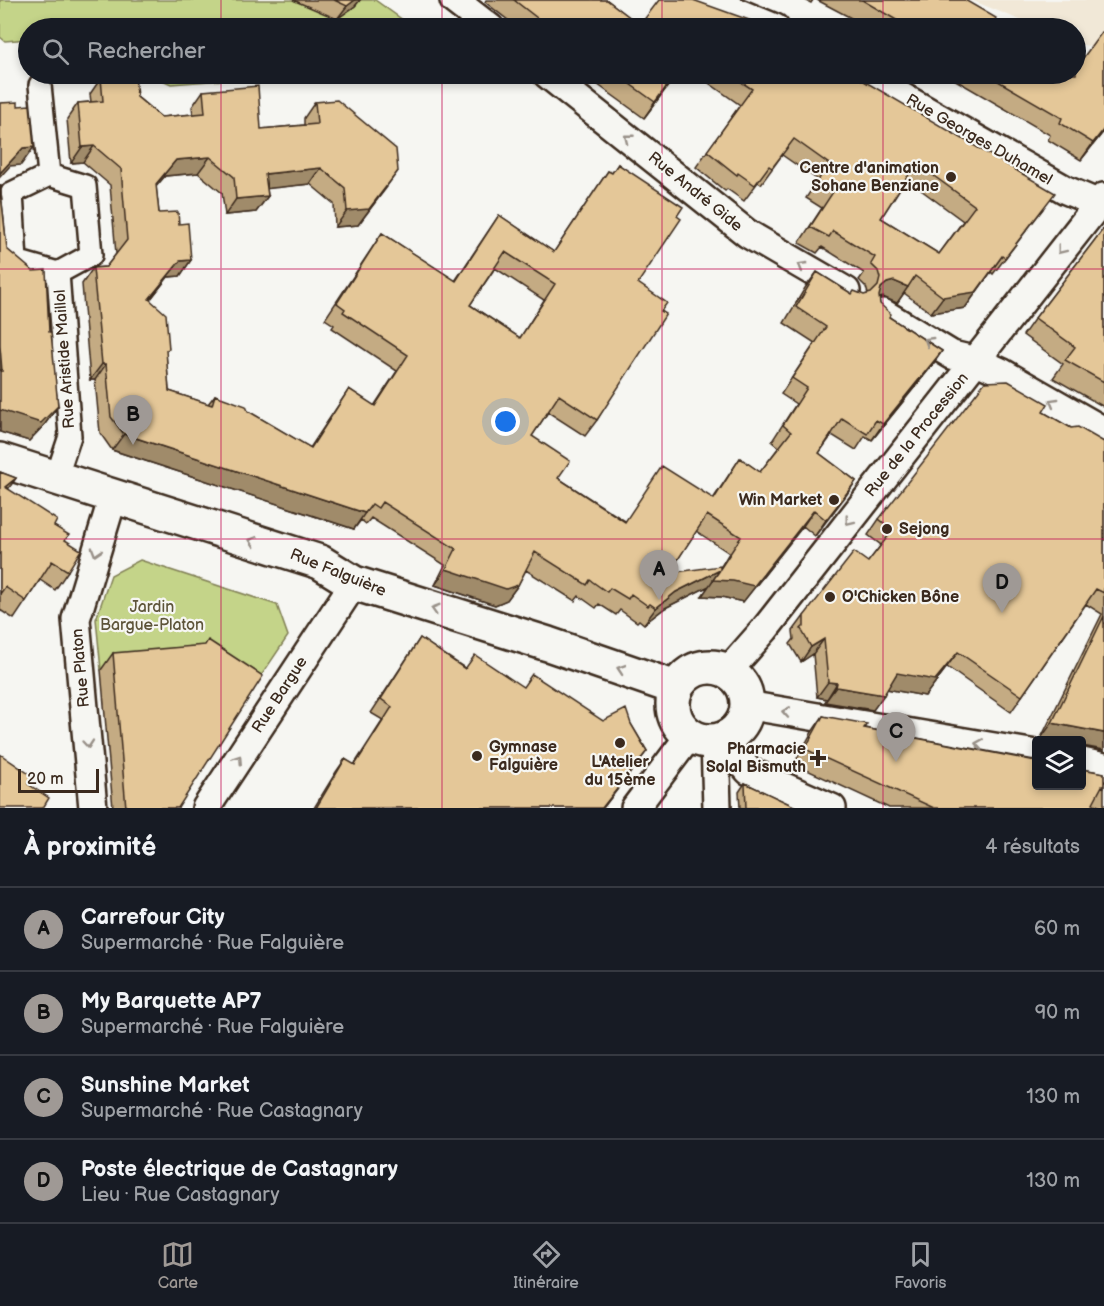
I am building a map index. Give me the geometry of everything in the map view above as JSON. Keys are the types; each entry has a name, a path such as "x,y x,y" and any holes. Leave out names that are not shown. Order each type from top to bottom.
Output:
{"street":[{"path":"454,0 477,18"},
{"path":"708,0 751,18"},
{"name":"Rue André Gide","path":"560,84 748,234 853,295"},
{"name":"Rue Georges Duhamel","path":"880,84 1066,190 1102,202"},
{"path":"40,85 49,175"},
{"name":"Rue Aristide Maillol","path":"49,175 85,186 91,255 58,273 16,261 12,192 49,175"},
{"name":"Rue de la Procession","path":"728,671 765,629 1102,202"},
{"name":"Rue Aristide Maillol","path":"56,478 70,436 58,273"},
{"path":"883,314 952,355 977,360 1104,431"},
{"name":"Rue Falguière","path":"0,460 320,562 354,583 548,644 676,688"},
{"name":"Rue Platon","path":"93,808 76,619 114,496"},
{"name":"Rue Bargue","path":"206,808 354,583"},
{"path":"635,808 709,738 739,727 745,716 744,692 738,680 728,671 717,667 704,667 692,671 682,678 676,688 672,700 674,712 682,728 709,738 749,771 832,808"},
{"path":"746,705 1032,753"},
{"path":"709,738 717,808"},
{"path":"1086,763 1104,766"}],"shaded area":[{"path":"971,0 1104,0 1104,50 1086,46 1086,18 1015,18"}],"green space":[{"path":"0,0 293,0 340,13 350,10 360,0 375,0 400,18 18,18 18,40 5,41 0,37"},
{"name":"Jardin Bargue-Platon","path":"140,560 277,605 288,636 257,682 144,667 101,670 96,619 111,575"}],"building":[{"path":"334,0 355,0 347,6"},
{"path":"514,0 607,0 631,18 537,18"},
{"path":"659,0 693,0 743,18 645,18"},
{"path":"862,0 965,0 996,18 893,18"},
{"path":"1102,32 1104,33 1104,129 1093,143 1060,123 1062,118 1003,84 1086,84 1086,54"},
{"path":"102,84 136,84 137,97 161,117 205,113 203,91 258,86 261,129 317,124 315,102 337,100 396,149 398,171 369,209 347,211 345,188 321,168 265,174 268,196 236,199 234,177 210,157 176,160 156,184 159,213 178,212 179,224 188,223 191,260 180,261 149,299 166,314 169,391 212,405 215,395 246,406 248,411 311,448 349,389 375,406 408,355 343,312 345,309 337,303 382,233 456,281 499,215 554,252 608,171 612,173 618,164 683,207 677,216 681,219 638,283 667,303 661,311 666,314 597,420 559,395 532,436 570,461 558,478 625,522 662,466 714,499 740,458 760,472 791,432 783,425 807,388 792,378 826,327 796,307 817,272 852,294 854,291 864,295 871,293 878,286 880,278 878,271 871,264 875,257 833,231 829,237 810,227 833,192 817,182 829,164 794,139 772,168 769,166 755,185 738,173 737,175 707,151 752,89 744,84 869,84 1055,193 1005,258 1002,256 976,292 943,297 915,276 908,287 894,281 881,288 880,304 891,314 889,317 942,351 883,424 876,420 867,434 842,418 819,453 856,481 826,520 814,510 754,586 733,581 713,580 720,570 676,592 656,608 650,604 648,606 631,594 628,599 610,588 607,592 590,580 587,585 535,552 518,585 506,589 446,569 456,549 382,502 378,508 372,504 365,513 124,434 111,417 106,364 102,364 93,268 106,267 127,240 121,169 94,146 82,147 78,103 103,101","holes":["916,163 975,206 939,254 881,218","505,252 555,284 520,338 470,305","707,515 741,537 720,569 720,566 669,573"]},
{"path":"630,84 668,84 655,102"},
{"path":"18,102 18,106 30,105 34,147 23,148 0,173 0,103"},
{"path":"0,184 7,249 33,271 46,270 49,332 51,332 58,406 41,423 0,410 0,370 2,371"},
{"path":"1104,228 1104,382 1065,360 1075,347 1035,318"},
{"path":"1008,381 1048,404 1043,412 1071,428 1078,427 1104,442 1104,593 1096,589 1022,696 958,652 935,680 897,673 884,695 836,687 837,683 828,682 824,639 811,647 801,629 804,626 804,616 854,552 868,562 893,530 879,519 985,382"},
{"path":"0,472 16,478 5,487 57,520 54,526 69,535 65,540 81,550 68,571 52,561 26,601 5,587 0,594"},
{"path":"1104,616 1104,733 1052,723"},
{"path":"420,638 465,669 475,655 523,687 532,674 603,721 626,709 631,724 647,751 602,808 316,808 345,759 355,765 392,707 381,699"},
{"path":"208,640 263,676 178,808 126,808 113,653 205,645"},
{"path":"823,716 867,724 864,728 1032,760 1032,790 1086,790 1086,770 1104,773 1104,787 1102,786 1093,803 1101,808 934,808 805,749"},
{"path":"0,754 32,776 28,784 49,798 43,808 0,808"},
{"path":"745,783 798,808 746,808"}],"place":[{"name":"Centre d'animation Sohane Benziane","path":"951,177"},
{"name":"My Barquette AP7","path":"133,445"},
{"name":"Win Market","path":"834,500"},
{"name":"Sejong","path":"887,529"},
{"name":"O'Chicken Bône","path":"830,597"},
{"name":"Carrefour City","path":"659,600"},
{"name":"Poste électrique de Castagnary","path":"1002,613"},
{"name":"L'Atelier du 15ème","path":"620,743"},
{"name":"Gymnase Falguière","path":"477,756"},
{"name":"Pharmacie Solal Bismuth","path":"818,758"},
{"name":"Sunshine Market","path":"896,762"}]}
